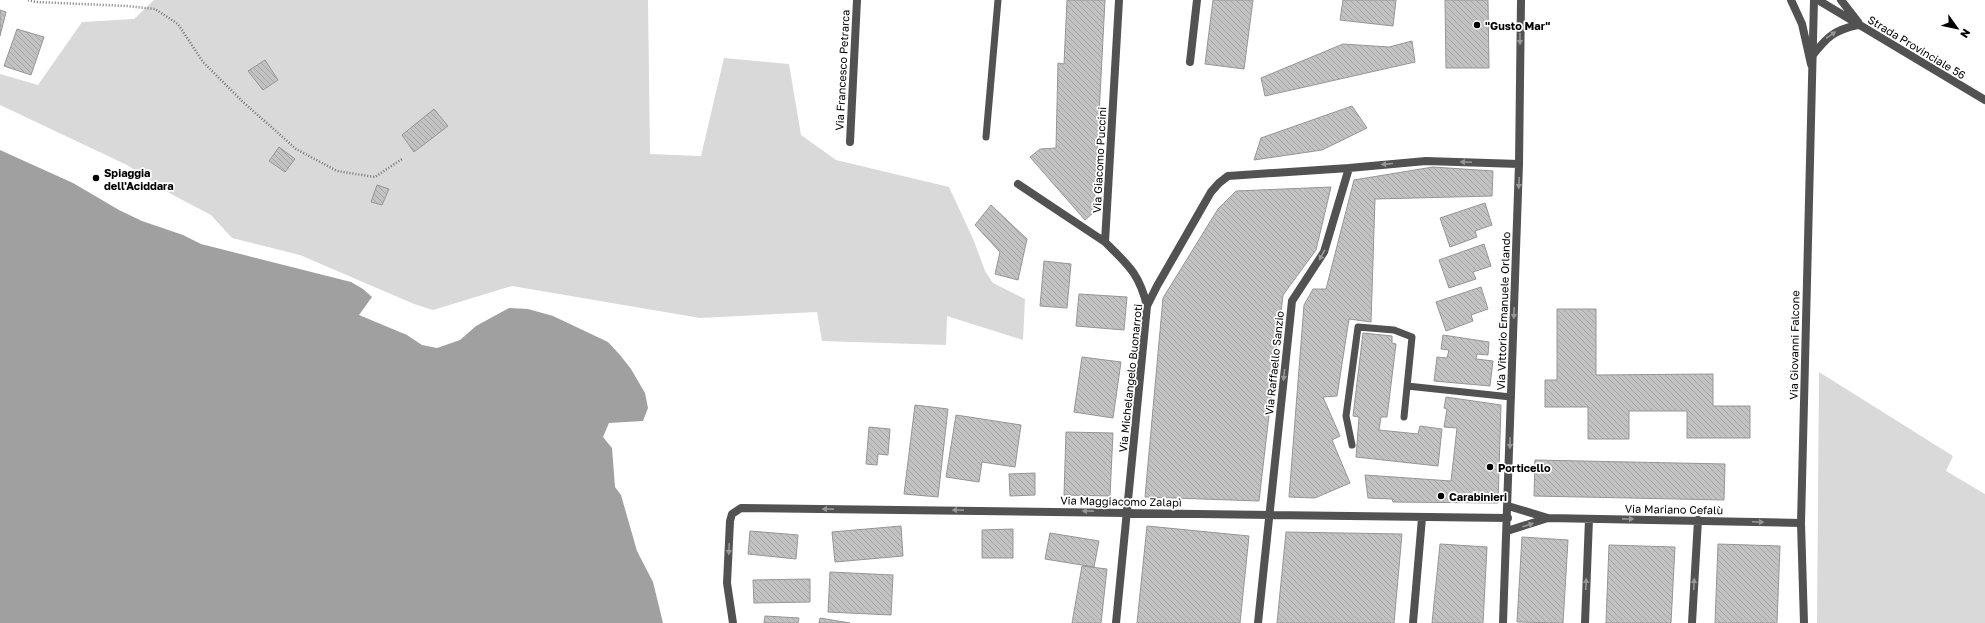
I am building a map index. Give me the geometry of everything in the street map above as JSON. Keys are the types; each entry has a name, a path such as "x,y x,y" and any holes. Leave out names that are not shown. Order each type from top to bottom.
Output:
{"street":[{"name":"Via Francesco Petrarca","path":"850,142 857,0"},
{"name":"Via Giacomo Puccini","path":"1105,242 1119,0"},
{"path":"1190,62 1197,0"},
{"name":"Via Vittorio Emanuele Orlando","path":"1504,623 1519,164 1520,0"},
{"name":"Via Giovanni Falcone","path":"1792,0 1802,24 1812,68"},
{"name":"Via Giovanni Falcone","path":"1804,623 1800,523 1814,0"},
{"name":"Strada Provinciale 56","path":"1818,0 1985,100"},
{"path":"1841,0 1860,26"},
{"name":"Strada Provinciale 56","path":"1812,56 1826,38 1842,28 1860,26"},
{"path":"1349,168 1426,161 1519,164"},
{"name":"Via Michelangelo Buonarroti","path":"1116,623 1147,306 1156,286 1219,183 1228,176 1349,168"},
{"name":"Via Raffaello Sanzio","path":"1258,623 1292,301 1324,252 1349,168"},
{"path":"1018,184 1105,242 1135,273 1142,287 1147,306"},
{"name":"Via Mariano Cefalù","path":"1508,506 1548,518 1800,523"},
{"name":"Via Maggiacomo Zalapì","path":"733,623 727,583 730,521 734,511 744,508 1508,518"},
{"path":"1413,623 1422,518"},
{"name":"Via Mariano Cefalù","path":"1507,531 1548,518"},
{"path":"1585,623 1589,519"},
{"path":"1692,623 1698,520"}],"lane":[{"path":"986,137 998,0"},
{"path":"1352,445 1346,416 1358,328 1394,330 1412,337 1404,417"},
{"path":"1407,386 1511,398"}],"path":[{"path":"28,0 36,2 127,6 155,9 178,24 208,67 242,101 296,149 337,171 375,177 402,159"}],"shaded area":[{"path":"154,0 648,0 650,154 701,156 724,58 789,64 801,135 836,160 949,187 974,241 985,271 993,283 1025,299 1023,340 947,316 946,345 822,341 817,312 700,318 512,286 433,310 414,304 300,255 232,238 211,215 171,194 127,165 0,105 0,74 38,85 82,22 134,19"},
{"path":"0,150 73,183 119,210 142,221 183,235 201,244 351,282 363,289 372,297 359,315 407,335 422,345 437,348 460,340 476,326 509,308 528,309 553,316 608,342 631,369 645,393 648,408 643,421 609,423 603,437 612,448 615,487 621,495 637,551 653,582 663,623 0,623"},
{"path":"1819,372 1953,456 1946,471 1985,494 1985,623 1817,623"}],"building":[{"path":"1067,0 1105,0 1094,212 1085,220 1030,157 1040,149 1056,148 1058,63 1064,64"},
{"path":"1213,0 1253,0 1244,69 1205,64"},
{"path":"1343,0 1396,0 1393,26 1340,20"},
{"path":"1445,0 1488,0 1489,68 1446,68"},
{"path":"0,10 6,12 0,36"},
{"path":"17,29 44,37 31,75 4,66"},
{"path":"1412,41 1415,62 1265,96 1261,78 1343,44 1389,47"},
{"path":"265,60 278,80 263,90 248,71"},
{"path":"1352,106 1367,128 1322,150 1254,160 1261,138"},
{"path":"434,109 448,126 414,152 402,135"},
{"path":"279,147 295,159 285,172 269,161"},
{"path":"1433,167 1493,171 1492,196 1375,199 1371,322 1349,319 1337,396 1323,397 1340,436 1332,440 1350,483 1315,498 1289,497 1304,305 1313,289 1326,289 1354,180"},
{"path":"377,185 389,189 382,205 371,202"},
{"path":"1331,187 1316,250 1283,295 1259,501 1145,497 1163,298 1218,209 1236,191"},
{"path":"1485,203 1492,225 1475,231 1477,237 1450,247 1440,218"},
{"path":"991,205 1027,239 1018,280 995,274 1000,252 975,225"},
{"path":"1484,244 1491,266 1473,272 1476,279 1449,288 1439,260"},
{"path":"1044,261 1071,264 1067,308 1040,306"},
{"path":"1481,287 1488,309 1471,315 1473,321 1446,331 1436,302"},
{"path":"1079,294 1127,297 1124,330 1076,326"},
{"path":"1557,309 1596,309 1596,375 1713,374 1713,406 1750,406 1750,438 1687,438 1687,411 1629,411 1629,439 1588,439 1588,407 1545,407 1545,380 1557,380"},
{"path":"1363,333 1392,336 1392,343 1396,344 1387,417 1381,417 1379,430 1418,434 1420,426 1442,429 1438,466 1356,457 1359,417 1353,416"},
{"path":"1443,335 1489,342 1488,355 1477,354 1476,359 1493,361 1490,386 1434,381 1437,357 1447,358 1449,350 1441,349"},
{"path":"1082,357 1121,362 1113,418 1074,412"},
{"path":"1446,397 1501,405 1498,503 1393,502 1392,499 1368,498 1365,475 1451,481 1457,428 1444,427 1447,409 1444,408"},
{"path":"915,405 948,409 938,497 904,494"},
{"path":"956,415 1021,425 1015,467 982,462 979,482 946,477"},
{"path":"869,427 890,429 888,455 878,454 877,465 866,464"},
{"path":"1066,432 1113,433 1110,496 1064,495"},
{"path":"1535,460 1725,464 1724,500 1534,496"},
{"path":"1035,473 1035,495 1010,496 1009,474"},
{"path":"901,526 903,556 835,562 832,532"},
{"path":"1147,526 1249,536 1240,623 1137,623"},
{"path":"1013,529 1013,558 982,558 982,530"},
{"path":"750,531 798,535 796,559 748,554"},
{"path":"1286,532 1402,534 1394,623 1277,623"},
{"path":"1050,533 1099,541 1094,567 1045,559"},
{"path":"1522,537 1568,540 1563,623 1517,622"},
{"path":"1440,544 1487,547 1483,623 1432,623"},
{"path":"1718,544 1780,546 1777,623 1715,623"},
{"path":"1609,545 1675,547 1671,623 1606,623"},
{"path":"1082,566 1107,569 1101,623 1072,623"},
{"path":"830,572 893,575 891,615 828,612"},
{"path":"810,579 810,602 754,603 753,580"},
{"path":"765,616 799,618 798,623 764,623"},
{"path":"820,618 850,623 819,623"}],"place":[{"name":"\"Gusto Mar\"","path":"1477,25"},
{"name":"Spiaggia dell'Aciddara","path":"96,178"},
{"name":"Porticello","path":"1490,467"},
{"name":"Carabinieri","path":"1441,496"}]}
